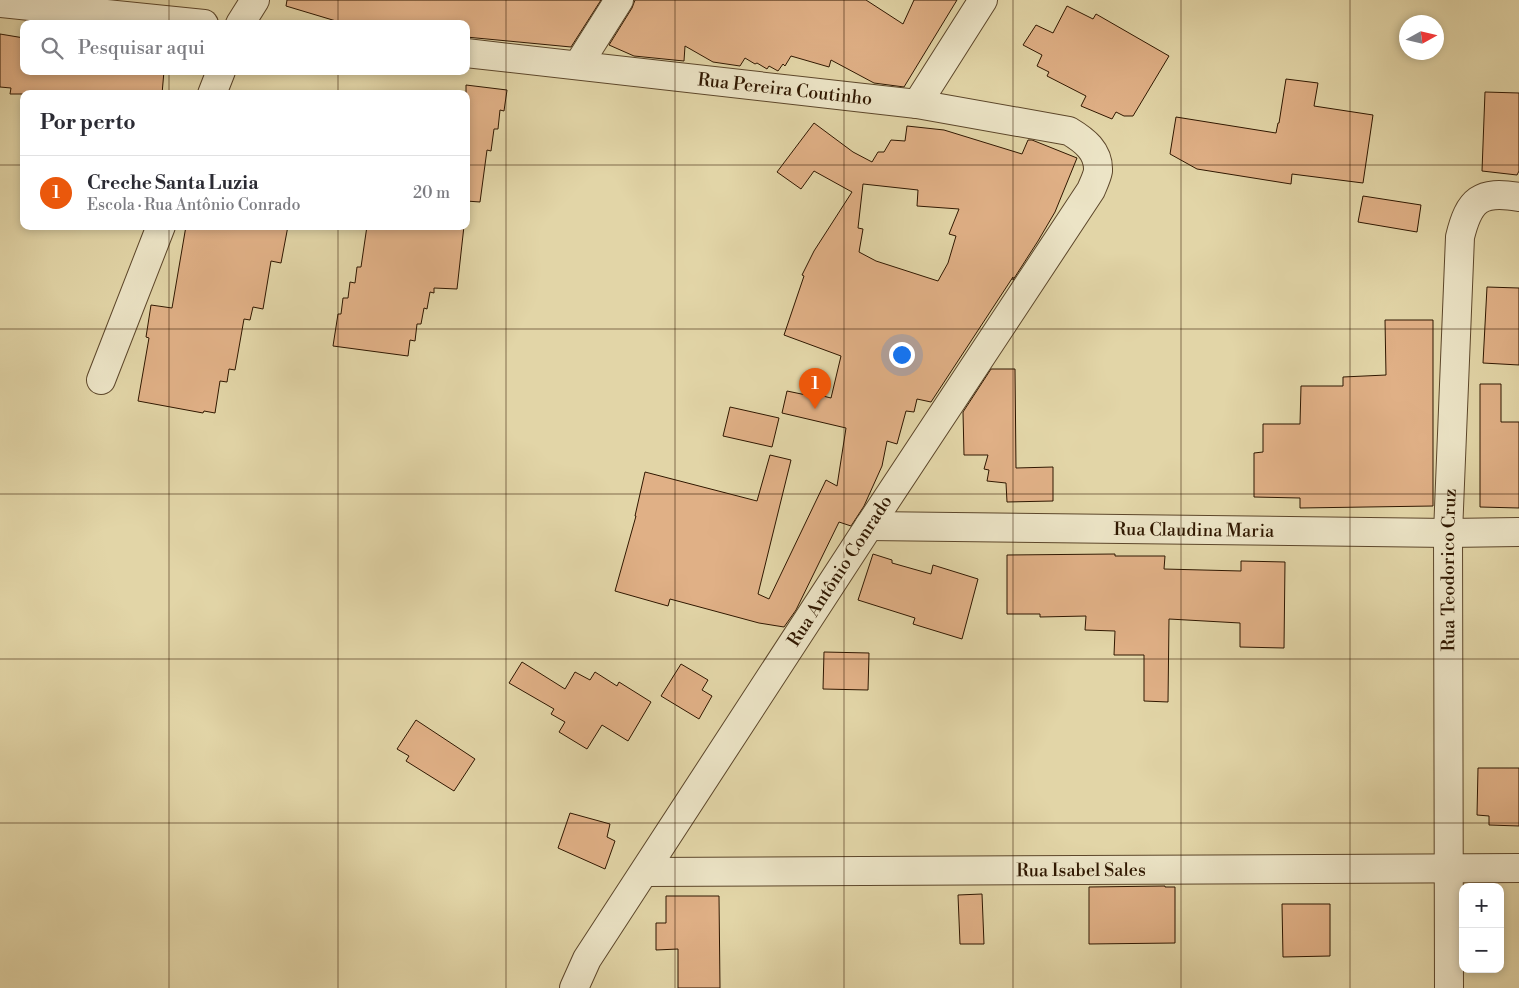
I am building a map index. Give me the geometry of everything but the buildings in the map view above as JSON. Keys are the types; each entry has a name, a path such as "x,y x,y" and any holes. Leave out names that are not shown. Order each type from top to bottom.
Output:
{"street":[{"path":"242,20 255,0"},
{"path":"578,65 619,0"},
{"path":"917,104 983,0"},
{"path":"0,3 165,20"},
{"name":"Rua Pereira Coutinho","path":"470,52 917,104 1069,131 1086,142 1095,154"},
{"path":"213,90 219,75"},
{"name":"Rua Antônio Conrado","path":"574,988 587,959 1090,190 1098,172 1095,154"},
{"name":"Rua Teodorico Cruz","path":"1449,988 1448,533 1460,237 1465,216 1473,203 1487,196 1506,195 1519,197"},
{"path":"101,380 159,230"},
{"name":"Rua Claudina Maria","path":"869,526 1448,533 1519,532"},
{"name":"Rua Isabel Sales","path":"645,872 1519,868"}],"place":[{"name":"Creche Santa Luzia","path":"815,409"}]}
